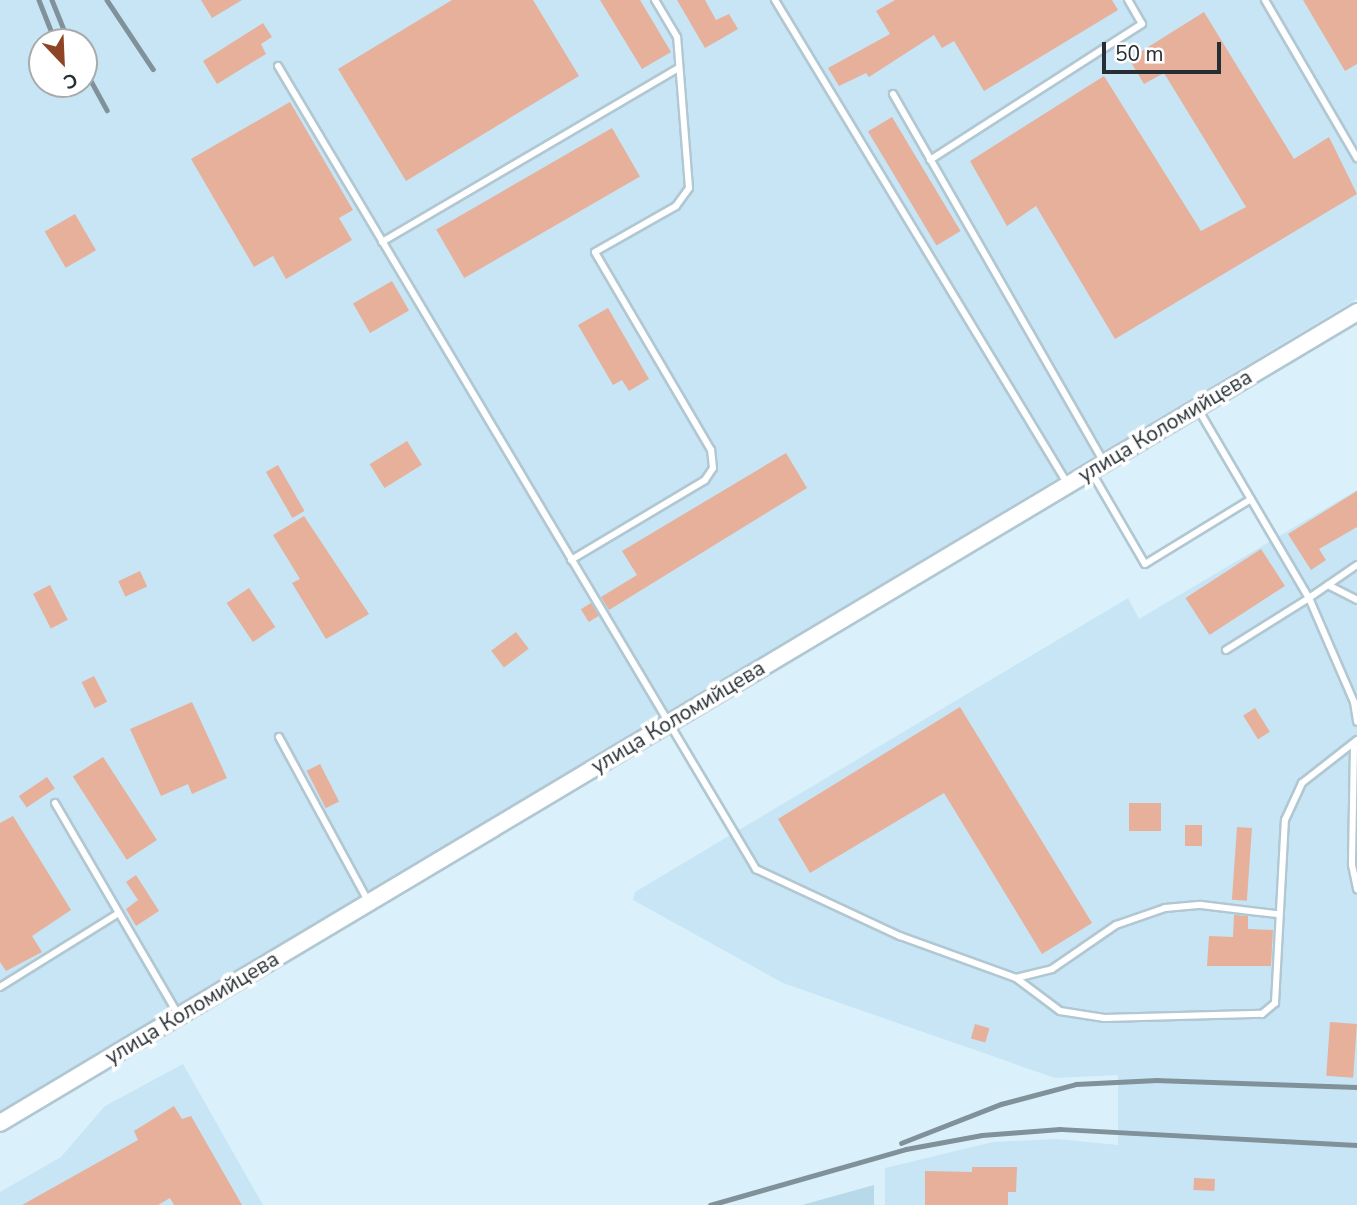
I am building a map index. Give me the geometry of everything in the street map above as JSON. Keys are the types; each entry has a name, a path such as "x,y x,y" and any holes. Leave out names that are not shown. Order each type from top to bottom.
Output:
{"street":[{"name":"улица Коломийцева","path":"0,1123 1357,312"}],"lane":[{"path":"572,560 705,480 713,468 712,450 595,252 676,206 689,188 677,37 655,0"},
{"path":"775,0 1068,485"},
{"path":"930,160 1142,24 1128,0"},
{"path":"1265,0 1357,158"},
{"path":"278,66 756,869 900,936 1016,978 1060,1011 1082,1015 1262,1014 1275,1003 1285,820 1302,783 1355,743"},
{"path":"383,242 679,68"},
{"path":"893,94 1098,467 1145,564 1251,499"},
{"path":"1197,407 1308,598 1354,702 1357,722"},
{"path":"1226,650 1357,565"},
{"path":"1328,585 1357,600"},
{"path":"279,737 369,902"},
{"path":"1355,743 1352,865 1357,889"},
{"path":"55,803 179,1016"},
{"path":"1016,978 1052,969 1116,925 1165,908 1202,905 1278,914"},
{"path":"0,987 119,913"}],"shaded area":[{"path":"0,0 1357,0 1357,299 0,1112"},
{"path":"1357,490 1357,1205 885,1205 885,1168 993,1142 1057,1139 1118,1145 1118,1075 1055,1078 783,983 633,900 635,892 1128,598 1139,619"},
{"path":"183,1064 263,1205 0,1205 0,1192 61,1157 105,1106"},
{"path":"874,1185 874,1205 802,1205"}],"building":[{"path":"201,0 242,0 212,18"},
{"path":"452,0 533,0 579,76 406,181 338,69"},
{"path":"600,0 640,0 671,52 642,69"},
{"path":"677,0 705,0 716,20 729,14 738,29 705,48"},
{"path":"895,0 1112,0 1118,10 984,91 954,41 942,48 934,35 869,77 866,73 839,86 828,68 890,34 876,11"},
{"path":"1303,0 1357,0 1357,64 1345,71"},
{"path":"1204,12 1294,159 1329,137 1357,194 1115,339 1036,206 1007,226 970,161 1104,76 1201,231 1246,207 1164,73 1144,84 1129,59"},
{"path":"263,23 272,37 261,44 266,54 217,84 203,61"},
{"path":"290,102 353,210 339,218 352,240 286,279 273,256 254,267 191,159"},
{"path":"892,117 961,231 936,245 868,131"},
{"path":"612,128 640,176 464,278 436,230"},
{"path":"75,214 96,250 66,268 45,232"},
{"path":"392,281 409,310 370,333 353,304"},
{"path":"608,308 649,379 629,391 622,380 613,385 578,325"},
{"path":"407,441 422,465 385,488 370,464"},
{"path":"786,453 807,488 609,610 601,597 637,575 622,551"},
{"path":"278,465 304,511 292,518 266,472"},
{"path":"1357,491 1357,527 1319,549 1326,560 1311,570 1288,534"},
{"path":"304,516 369,614 326,639 292,583 300,579 273,535"},
{"path":"1261,549 1285,586 1209,635 1186,598"},
{"path":"140,571 147,586 125,597 118,581"},
{"path":"50,585 68,620 51,628 33,594"},
{"path":"249,588 275,627 253,642 227,603"},
{"path":"591,603 599,616 589,622 581,609"},
{"path":"516,632 529,649 504,667 491,651"},
{"path":"94,676 107,702 95,708 82,682"},
{"path":"192,702 227,778 192,794 188,784 161,796 130,729"},
{"path":"960,707 1092,923 1042,954 944,793 810,873 778,819"},
{"path":"1255,708 1270,732 1258,739 1243,715"},
{"path":"103,757 157,840 127,860 73,777"},
{"path":"320,764 339,801 326,808 307,771"},
{"path":"47,777 55,789 27,808 19,796"},
{"path":"1129,803 1161,803 1161,831 1129,831"},
{"path":"13,816 71,910 32,936 42,952 6,971 0,962 0,823"},
{"path":"1185,825 1202,825 1202,846 1185,846"},
{"path":"1237,827 1252,828 1247,901 1232,900"},
{"path":"136,875 159,911 136,926 126,909 138,900 126,882"},
{"path":"1234,915 1248,916 1248,929 1273,930 1271,966 1207,966 1209,936 1233,937"},
{"path":"1330,1022 1357,1024 1353,1078 1326,1076"},
{"path":"975,1024 989,1028 985,1043 971,1038"},
{"path":"174,1106 182,1119 191,1116 242,1205 174,1205 170,1198 158,1205 22,1205 138,1140 134,1131"},
{"path":"972,1167 1017,1167 1016,1192 1008,1192 1008,1205 925,1205 925,1171 972,1172"},
{"path":"1194,1178 1215,1179 1214,1191 1193,1190"}],"railway":[{"path":"39,0 50,28"},
{"path":"52,0 63,28"},
{"path":"107,0 153,69"},
{"path":"98,94 107,110"},
{"path":"901,1143 1001,1104 1076,1084 1157,1080 1357,1087"},
{"path":"710,1205 906,1149 982,1135 1060,1129 1357,1145"}]}
